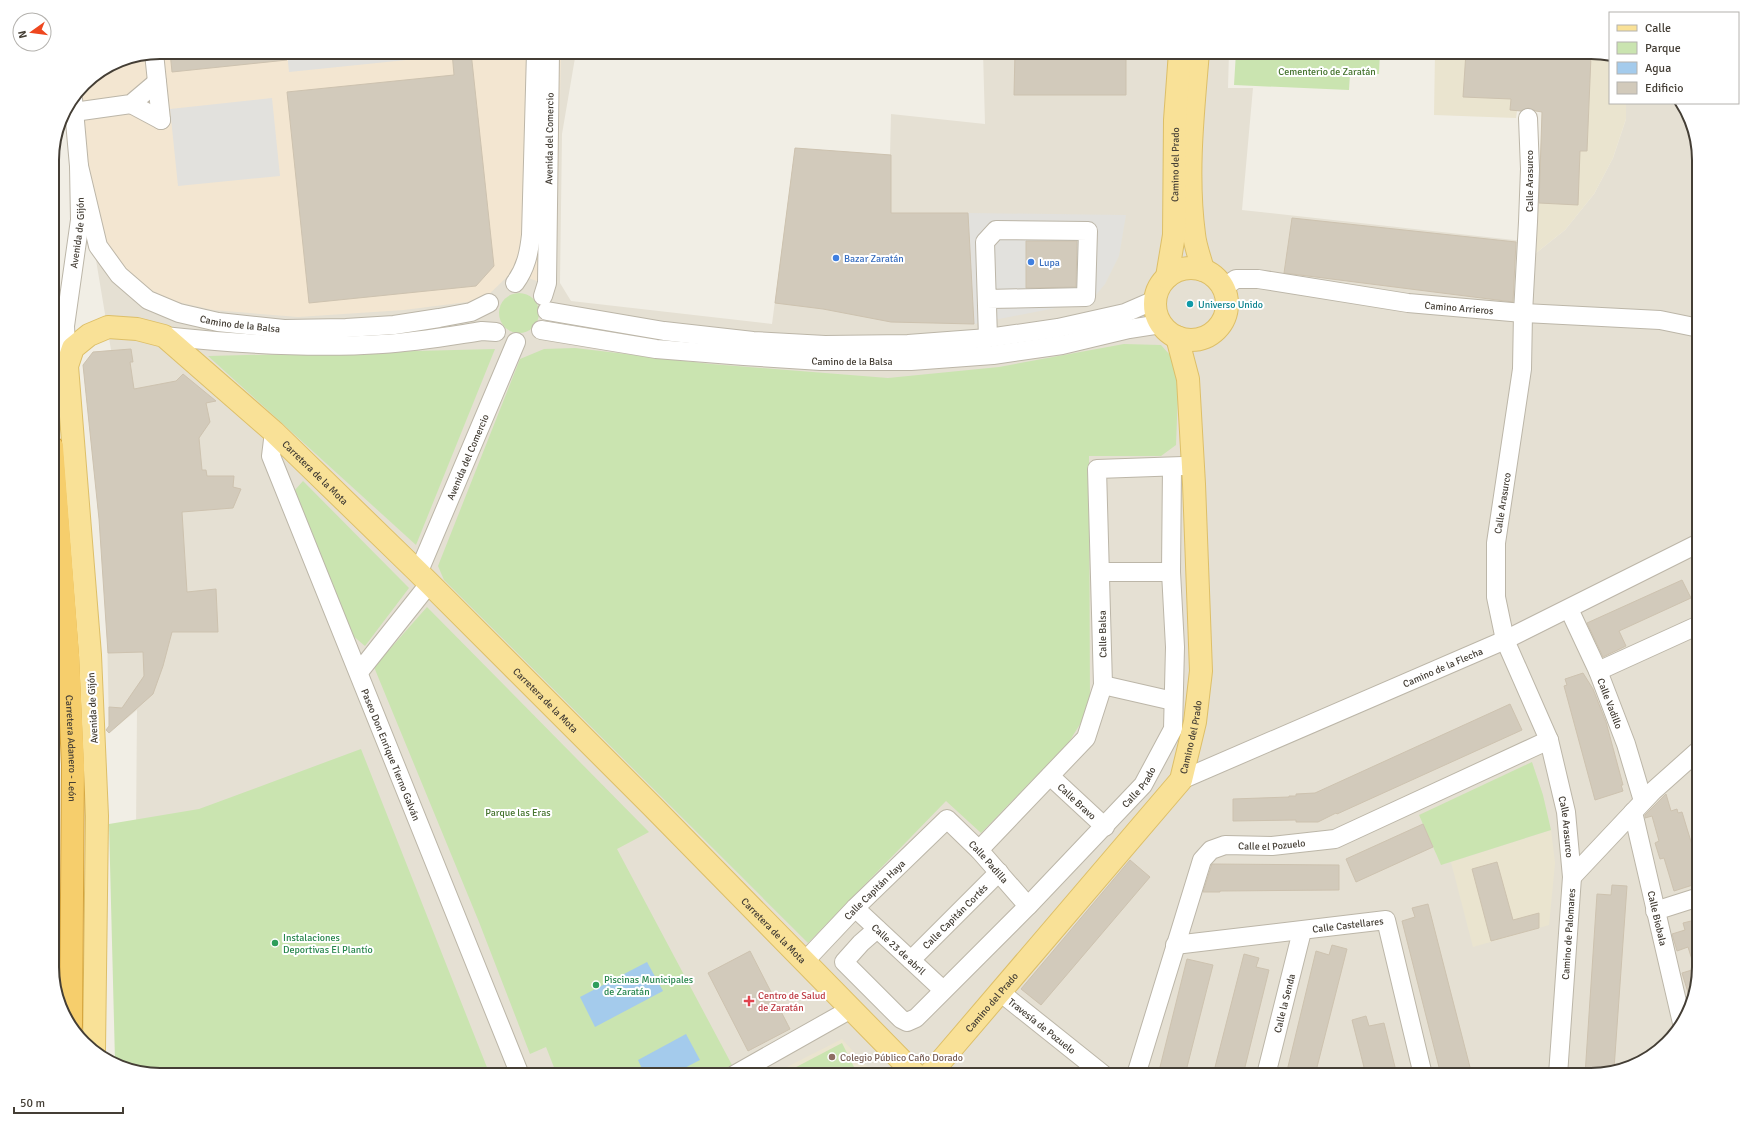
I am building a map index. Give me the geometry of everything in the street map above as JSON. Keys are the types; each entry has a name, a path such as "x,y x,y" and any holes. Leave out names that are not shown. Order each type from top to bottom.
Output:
{"highway":[{"name":"Carretera Adanero - León","path":"59,538 68,655 73,764 71,1014"}],"main road":[{"name":"Camino del Prado","path":"1167,277 1174,235 1175,120 1179,59"},
{"name":"Camino del Prado","path":"1198,59 1192,137 1191,203 1194,236 1203,270"},
{"path":"1184,268 1203,270 1213,275 1223,288 1227,298 1227,308 1219,327 1211,334 1202,339 1189,340 1169,331 1155,309 1155,300 1161,284 1175,271 1184,268"},
{"name":"Avenida de Gijón","path":"94,1044 97,816 90,655 67,366 73,348 89,335 108,327 137,329 164,336"},
{"name":"Camino del Prado","path":"1169,331 1188,379"},
{"name":"Carretera de la Mota","path":"164,336 274,432 423,578 654,807 909,1068"},
{"name":"Camino del Prado","path":"935,1068 1180,780 1195,722 1201,671 1182,466 1188,379 1196,350 1202,339"}],"street":[{"path":"75,106 131,104 161,120 155,59"},
{"name":"Avenida del Comercio","path":"515,283 523,273 529,253 531,235 536,59"},
{"name":"Avenida del Comercio","path":"545,304 547,283 550,59"},
{"path":"131,104 157,82"},
{"name":"Avenida de Gijón","path":"67,366 65,326 80,220 79,166 74,107"},
{"name":"Calle Arasurco","path":"1528,118 1529,207 1523,312 1522,369 1496,544 1496,598 1505,640 1549,740 1566,812 1572,877"},
{"name":"Camino de la Balsa","path":"79,166 98,246 119,275 148,300 179,313 218,322 284,329 346,328 394,325 439,318 471,312 489,303"},
{"path":"987,299 1086,297 1088,231 996,230 985,242 988,338"},
{"name":"Camino Arrieros","path":"1223,288 1236,279 1258,279 1408,303 1523,312 1660,320 1692,327"},
{"path":"515,283 531,286 545,304 546,321 541,330 530,339 516,342 502,337 496,332 488,318 489,303 493,295 507,284 515,283"},
{"name":"Camino de la Balsa","path":"545,304 664,331 753,341 824,345 908,344 988,338 1058,328 1126,313 1155,300"},
{"name":"Camino de la Balsa","path":"541,330 656,349 821,361 911,361 993,354 1062,345 1129,329 1169,331"},
{"name":"Camino de la Balsa","path":"164,336 283,346 336,346 383,344 482,331 496,332"},
{"name":"Avenida del Comercio","path":"358,672 423,578 422,564 516,342"},
{"name":"Paseo Don Enrique Tierno Galván","path":"274,432 271,456 517,1068"},
{"name":"Calle Balsa","path":"979,850 1086,738 1103,685 1097,469 1182,466"},
{"name":"Calle Prado","path":"877,929 861,943 844,962 901,1019 907,1022 916,1018 1028,906 1105,827 1143,785 1173,728 1175,647 1171,572 1182,466"},
{"name":"Camino de la Flecha","path":"1180,780 1505,640 1692,546"},
{"path":"1101,572 1171,572"},
{"name":"Calle Vadillo","path":"1569,608 1598,671 1626,744 1638,807"},
{"path":"1598,671 1692,628"},
{"path":"1173,700 1183,684 1201,671"},
{"path":"1103,685 1173,700 1181,715 1195,722"},
{"name":"Calle el Pozuelo","path":"1138,1068 1202,860 1211,850 1225,845 1272,846 1335,840 1549,740"},
{"name":"Camino de Palomares","path":"1558,1068 1572,877 1638,807 1692,757"},
{"name":"Calle Bravo","path":"1050,776 1105,827"},
{"name":"Calle Biobala","path":"1638,807 1655,911 1680,1015"},
{"name":"Calle Capitán Haya","path":"804,962 855,908 947,819"},
{"name":"Calle Padilla","path":"947,819 979,850 1028,906"},
{"name":"Calle Capitán Cortés","path":"911,960 999,872"},
{"path":"1655,911 1692,899"},
{"name":"Calle 23 de abril","path":"855,908 943,990"},
{"name":"Calle Castellares","path":"1175,945 1386,920 1421,1068"},
{"name":"Calle la Senda","path":"1268,1068 1302,931"},
{"name":"Travesía de Pozuelo","path":"1000,992 1095,1068"},
{"path":"746,1068 851,1009"}],"shaded area":[{"path":"160,59 561,59 556,288 512,272 483,300 404,310 298,317 213,310 169,300 126,276 102,238 84,148 79,100 93,84 104,76 134,62"},
{"path":"288,59 416,59 289,72"},
{"path":"575,59 562,134 560,283 571,301 772,324 795,148 890,155 891,114 985,124 983,59 1229,59 1228,88 1253,88 1242,210 1523,241 1536,253 1565,230 1594,194 1613,158 1626,119 1626,104 1675,104 1689,134 1692,160 1692,967 1689,993 1682,1012 1667,1034 1647,1051 1617,1065 1591,1068 153,1068 134,1065 137,710 114,729 109,728 107,631 99,519 83,365 93,352 111,350 94,248 79,100 93,84 109,73 127,64 147,60"},
{"path":"1435,59 1598,59 1609,61 1609,104 1626,104 1626,119 1613,158 1594,194 1565,230 1536,253 1542,112 1517,111 1516,118 1434,115"},
{"path":"272,98 280,176 178,186 170,109"},
{"path":"968,213 1126,215 1119,256 1105,284 1091,301 974,324"},
{"path":"1551,830 1555,863 1549,925 1473,947 1451,862"},
{"name":"Colegio Público Caño Dorado","path":"842,1039 869,1068 785,1068"}],"green space":[{"name":"Cementerio de Zaratán","path":"1236,59 1380,59 1379,74 1350,74 1349,90 1234,85"},
{"path":"523,293 530,296 536,302 539,313 538,321 530,330 523,333 515,333 508,330 500,321 499,309 502,302 511,294"},
{"path":"1124,344 1161,345 1179,365 1176,445 1161,456 1089,456 1090,708 1069,742 981,833 946,801 808,943 444,580 438,566 520,359 544,349 575,348 711,364 888,378 999,367"},
{"path":"495,349 416,545 208,356"},
{"path":"303,481 409,588 365,646 352,635 295,490"},
{"name":"Parque las Eras","path":"427,607 649,832 617,849 732,1065 726,1068 554,1068 546,1047 530,1054 479,922 374,667"},
{"name":"Instalaciones Deportivas El Plantío","path":"361,749 487,1068 153,1068 127,1063 115,1058 109,824 199,809"},
{"path":"1532,762 1543,795 1551,830 1441,865 1419,815"},
{"path":"842,1043 854,1068 794,1068"}],"water":[{"path":"647,962 663,991 595,1027 580,997"},
{"path":"686,1034 700,1060 685,1068 642,1068 638,1060"}],"building":[{"path":"171,59 287,59 287,60 172,72"},
{"path":"453,59 472,59 494,266 476,286 309,303 287,92 454,75"},
{"path":"1015,59 1126,59 1126,95 1014,95"},
{"path":"1466,59 1591,59 1587,151 1580,151 1578,205 1539,203 1542,112 1528,108 1521,111 1510,110 1511,99 1463,97"},
{"name":"Bazar Zaratán","path":"795,148 891,155 891,213 968,213 974,324 891,322 823,309 775,303"},
{"path":"1292,218 1516,242 1513,302 1284,273"},
{"path":"1026,241 1077,241 1076,287 1026,288"},
{"path":"131,349 133,362 130,362 134,389 176,381 183,374 216,401 206,403 210,422 199,438 202,470 206,470 207,476 234,476 233,487 241,489 233,508 182,512 187,592 216,589 218,632 172,632 163,666 153,694 109,733 106,730 109,726 109,707 122,708 144,676 143,652 108,653 99,519 83,365 93,352"},
{"path":"1682,580 1691,598 1619,631 1626,646 1603,657 1587,623"},
{"path":"1583,673 1593,689 1606,722 1623,785 1621,785 1623,791 1595,800 1564,686 1567,685 1565,679"},
{"path":"1510,704 1522,730 1337,814 1336,813 1318,822 1296,822 1296,820 1233,821 1233,799 1289,797 1296,796 1296,794 1315,793"},
{"path":"1666,794 1671,811 1677,809 1678,813 1682,812 1692,845 1692,885 1674,891 1664,858 1660,859 1655,843 1659,841 1652,816 1645,818 1645,815"},
{"path":"1423,824 1433,847 1356,882 1346,859"},
{"path":"1130,860 1150,877 1041,1005 1021,989"},
{"path":"1497,862 1513,920 1539,913 1539,928 1491,941 1472,869"},
{"path":"1212,864 1339,865 1339,890 1203,892"},
{"path":"1612,885 1627,886 1614,1065 1585,1068 1597,894 1611,895"},
{"path":"1428,904 1470,1068 1439,1068 1402,921 1415,917 1412,908"},
{"path":"1692,921 1692,960 1688,947 1677,951 1672,934 1685,930 1683,923"},
{"path":"1332,945 1347,949 1317,1068 1288,1068 1316,951 1329,955"},
{"name":"Centro de Salud de Zaratán","path":"750,951 790,1029 748,1051 708,973"},
{"path":"1244,954 1259,958 1256,967 1269,970 1245,1068 1215,1068"},
{"path":"1187,959 1213,965 1187,1068 1160,1068"},
{"path":"1692,970 1689,994 1682,973"},
{"path":"1366,1016 1369,1026 1384,1023 1395,1068 1364,1068 1352,1020"}],"place":[{"name":"Bazar Zaratán","path":"836,258"},
{"name":"Lupa","path":"1031,262"},
{"name":"Universo Unido","path":"1190,304"},
{"name":"Instalaciones Deportivas El Plantío","path":"275,943"},
{"name":"Piscinas Municipales de Zaratán","path":"596,985"},
{"name":"Centro de Salud de Zaratán","path":"749,1001"},
{"name":"Colegio Público Caño Dorado","path":"832,1057"}]}
